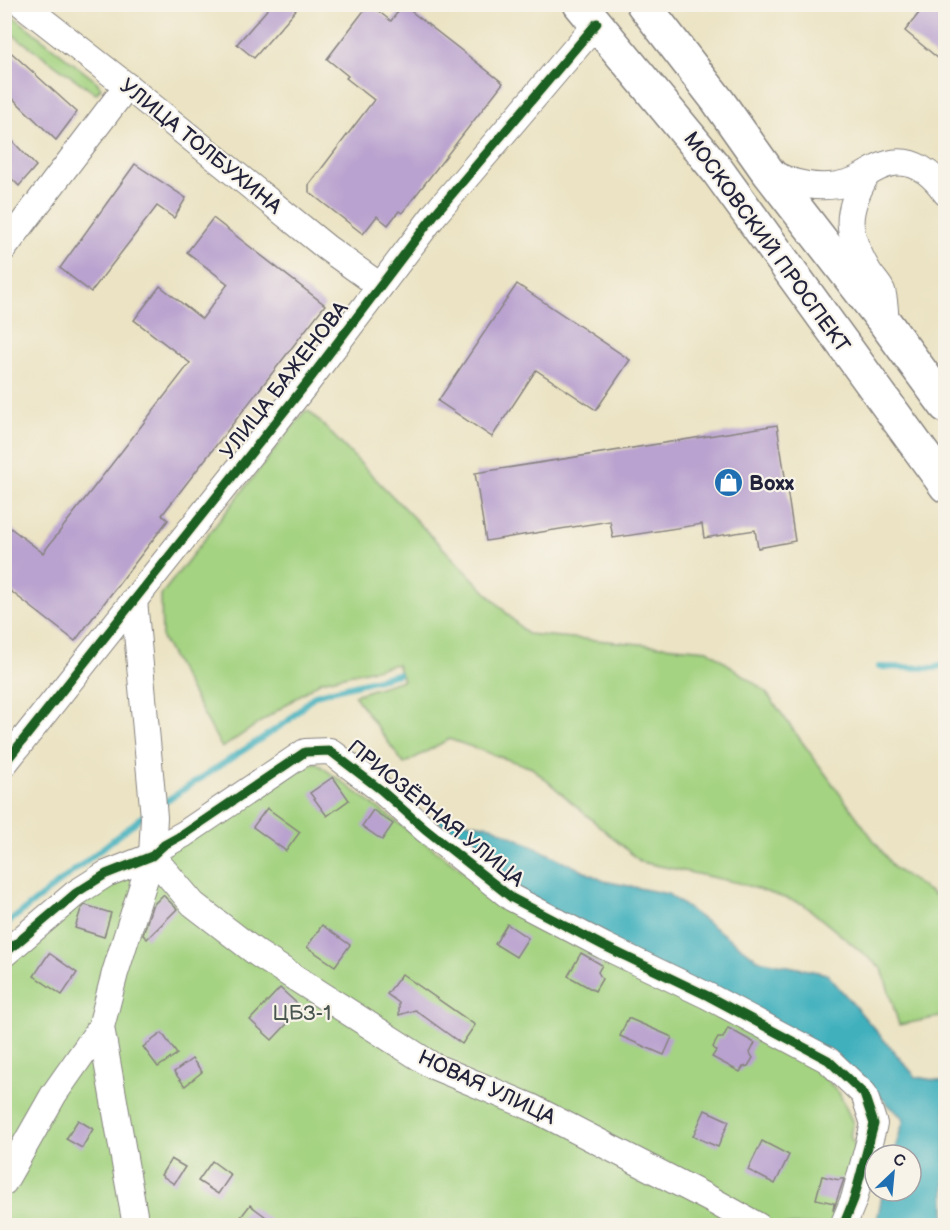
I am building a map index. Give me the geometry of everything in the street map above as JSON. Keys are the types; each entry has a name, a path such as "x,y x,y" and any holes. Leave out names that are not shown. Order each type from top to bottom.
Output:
{"main road":[{"name":"МОСКОВСКИЙ ПРОСПЕКТ","path":"644,4 718,101 757,157 886,324 945,406"},
{"name":"МОСКОВСКИЙ ПРОСПЕКТ","path":"589,14 717,170 945,486"},
{"path":"684,130 705,137 714,134 721,123 718,101"},
{"path":"717,170 715,150 720,143 729,138 757,157"}],"street":[{"name":"УЛИЦА ТОЛБУХИНА","path":"22,4 327,248 380,286"},
{"path":"652,4 667,35"},
{"name":"УЛИЦА БАЖЕНОВА","path":"4,764 306,384 589,14"},
{"path":"4,248 127,86"},
{"path":"757,157 790,182 820,186 844,184 887,164 905,163 925,169 945,193"},
{"path":"867,174 852,204 851,235 869,272 882,290 886,324"},
{"path":"4,1182 54,1094 101,1027 115,973 152,856 154,817 134,600"},
{"name":"ПРИОЗЁРНАЯ УЛИЦА","path":"4,954 76,893 106,874 152,856 305,752 330,751 512,898 708,996 828,1060 864,1094 874,1124 854,1199 843,1226"},
{"name":"НОВАЯ УЛИЦА","path":"152,856 193,904 258,954 433,1066 531,1107 758,1225"},
{"path":"101,1027 136,1226"}],"green space":[{"path":"5,10 97,82 101,88 96,94 5,29"},
{"path":"305,411 310,412 321,423 527,634 708,650 765,691 894,868 945,902 945,1016 899,1025 882,969 803,904 739,883 641,862 532,768 449,739 404,764 354,695 403,680 397,664 321,681 222,748 162,638 161,595"},
{"name":"ЦБЗ-1","path":"315,762 520,912 772,1040 821,1074 839,1093 853,1123 850,1136 863,1162 863,1180 852,1225 5,1226 5,946 152,856"}],"water":[{"path":"434,817 491,826 604,881 668,894 759,960 827,974 916,1077 945,1082 945,1225 876,1225 881,1203 923,1203 923,1143 897,1143 904,1119 847,1067 504,889"}],"building":[{"path":"272,4 301,4 254,58 237,44"},
{"path":"369,4 391,21 403,5 503,83 402,213 399,211 388,225 377,216 363,234 309,192 309,185 374,100 346,78 348,76 327,59"},
{"path":"926,4 945,4 945,64 905,31"},
{"path":"4,46 77,112 56,140 4,90"},
{"path":"4,132 36,166 19,186 4,171"},
{"path":"135,164 186,198 174,218 157,206 91,292 60,268"},
{"path":"213,218 325,305 162,515 168,520 75,641 4,586 4,523 43,553 190,363 134,320 160,286 202,319 228,284 187,252"},
{"path":"517,284 630,360 596,410 536,370 492,437 438,401"},
{"path":"777,425 795,541 758,548 755,530 704,538 702,524 613,538 610,521 486,541 475,473"},
{"path":"333,777 349,800 327,816 310,793"},
{"path":"267,808 300,832 286,851 253,827"},
{"path":"373,810 393,824 382,840 362,826"},
{"path":"163,895 177,909 147,939 143,935 152,906"},
{"path":"85,905 111,913 104,937 75,928 81,909"},
{"path":"507,924 528,938 516,957 495,944"},
{"path":"322,925 350,945 335,966 307,947"},
{"path":"49,953 77,973 62,995 34,976"},
{"path":"581,953 602,965 598,972 602,979 595,991 568,976"},
{"path":"402,974 475,1025 462,1044 415,1010 399,1015 399,1003 387,994"},
{"path":"280,988 302,1008 272,1040 250,1020"},
{"path":"628,1018 672,1037 664,1055 620,1036"},
{"path":"728,1028 755,1043 750,1053 753,1058 740,1072 712,1057 716,1051 713,1047 718,1038 723,1038"},
{"path":"162,1033 177,1054 158,1067 143,1047"},
{"path":"192,1059 202,1072 185,1086 174,1072"},
{"path":"705,1110 729,1121 718,1147 693,1136"},
{"path":"78,1120 93,1129 82,1148 66,1139"},
{"path":"762,1141 789,1155 775,1184 748,1170"},
{"path":"171,1159 185,1167 174,1184 161,1175"},
{"path":"212,1161 231,1175 218,1194 198,1181"},
{"path":"822,1176 844,1179 833,1211 834,1203 816,1199"},
{"path":"250,1205 278,1226 234,1226"}],"waterway":[{"path":"879,667 935,668 946,663"},
{"path":"160,805 288,721 315,695 398,674"},
{"path":"4,926 147,813"}],"cycle path":[{"path":"4,764 306,384 435,214 597,23"},
{"path":"4,954 76,893 106,874 152,856 164,845 184,834 305,752 330,751 512,898 708,996 828,1060 864,1094 874,1124 854,1199 843,1226"}],"place":[{"name":"Boxx","path":"728,483"}]}
